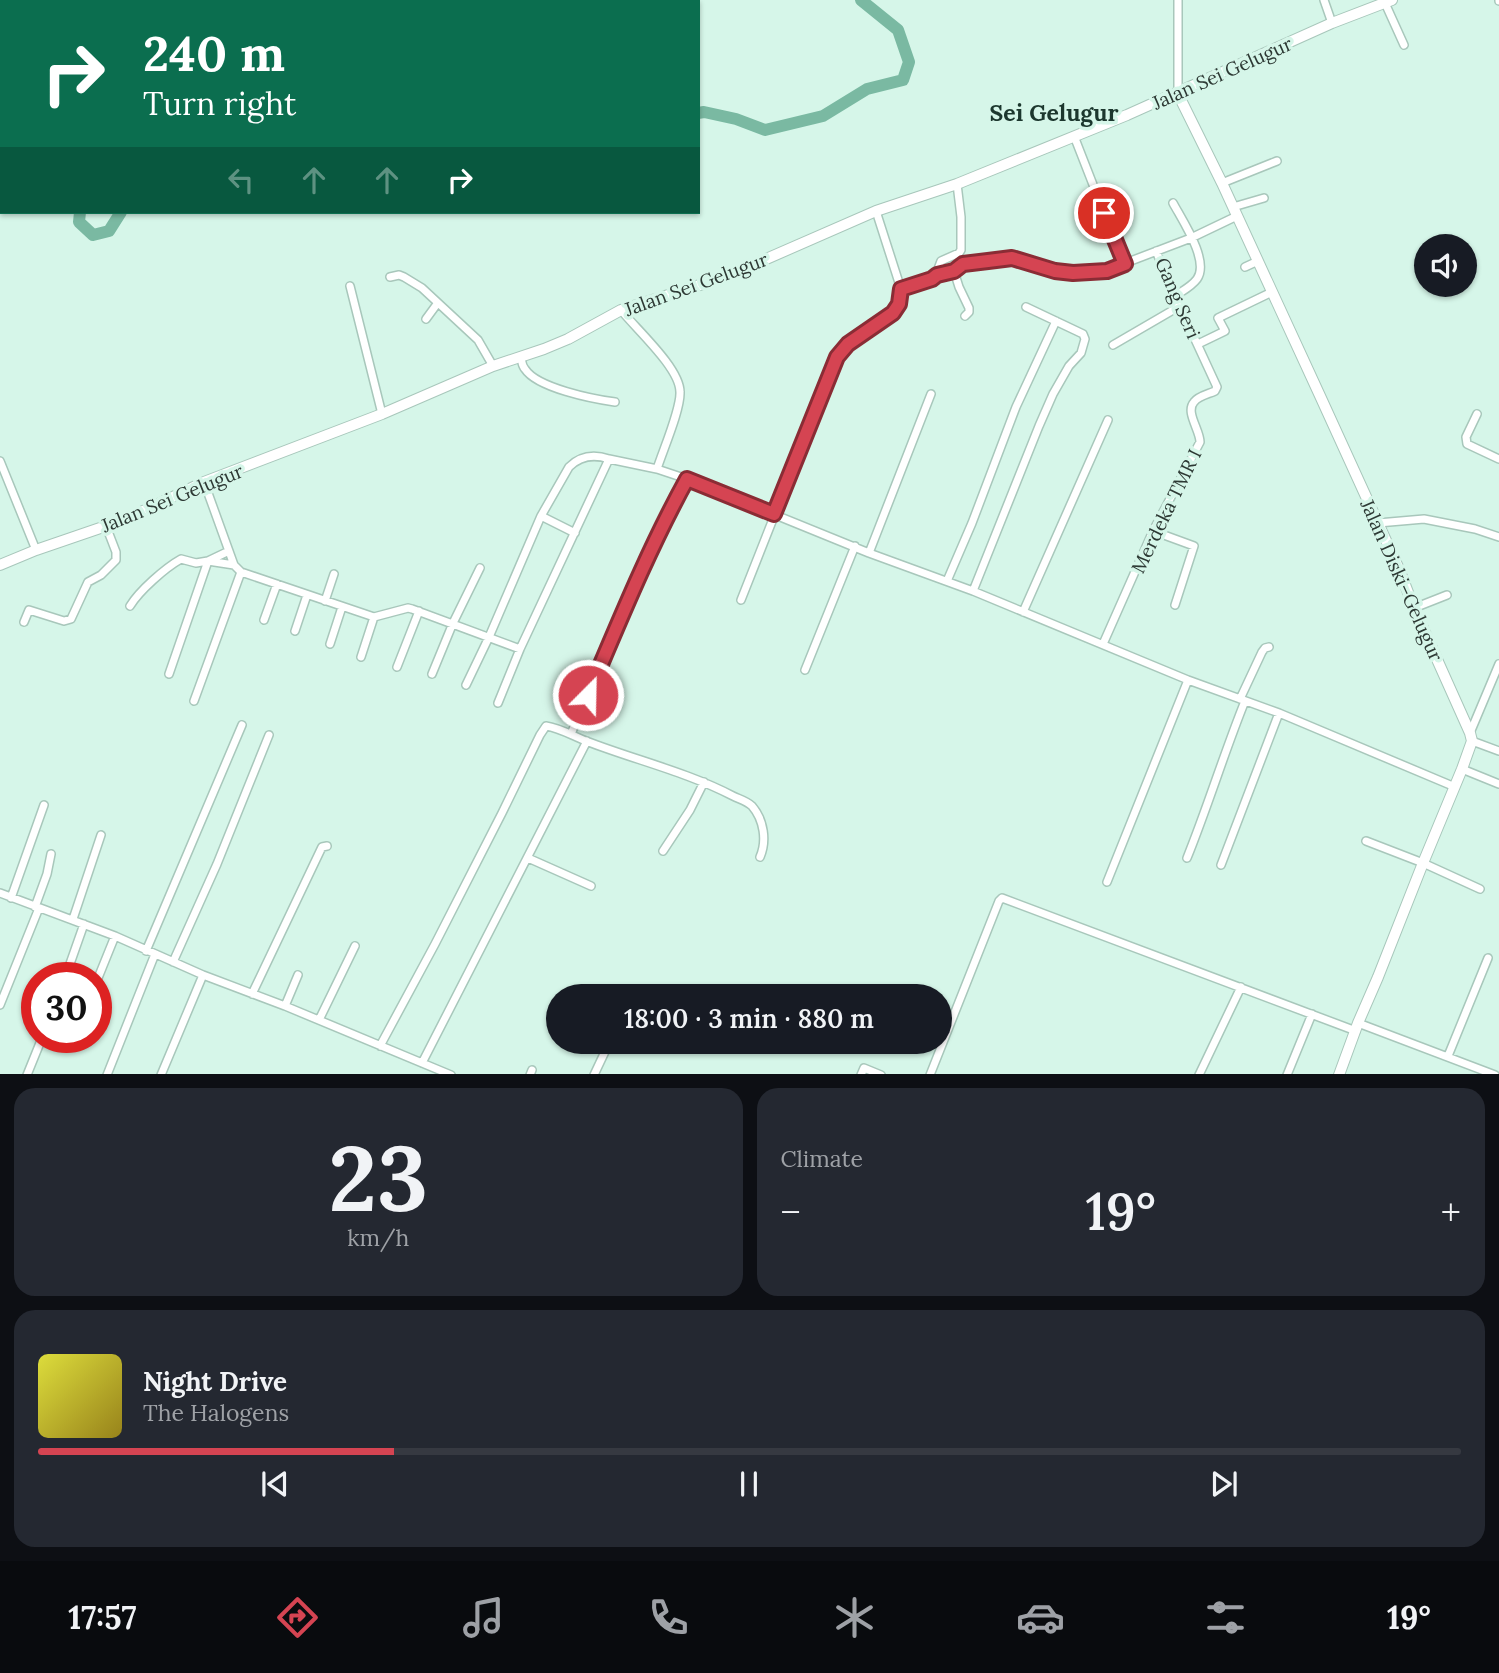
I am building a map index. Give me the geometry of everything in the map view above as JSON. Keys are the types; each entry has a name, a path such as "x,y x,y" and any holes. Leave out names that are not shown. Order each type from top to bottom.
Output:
{"main road":[{"name":"Jalan Sei Gelugur","path":"0,565 106,526 204,482 382,414 493,366 568,339 621,310 725,277 876,211 957,184 1178,94 1332,23 1388,1"},
{"name":"Jalan Diski–Gelugur","path":"1178,94 1222,183 1399,569 1471,737"},
{"path":"1339,1074 1455,787 1471,737"}],"street":[{"path":"1178,0 1178,94"},
{"path":"1324,0 1332,23"},
{"path":"1388,1 1404,44"},
{"path":"1074,136 1125,264"},
{"path":"1222,183 1277,161"},
{"path":"937,275 942,260 961,250 957,184"},
{"name":"Gang Seri","path":"1217,387 1156,251 1191,238 1264,198"},
{"path":"1173,203 1200,263 1199,274 1192,284 1175,296"},
{"path":"741,600 837,357 848,344 893,313 899,304 901,289 876,211"},
{"path":"901,289 954,271 963,264 1012,258 1055,271 1107,271 1156,251"},
{"path":"1245,267 1258,261"},
{"path":"954,271 969,308 965,316"},
{"path":"390,276 404,277 422,288 478,340 493,366"},
{"path":"350,286 382,414"},
{"path":"1198,344 1226,331 1218,318 1272,292"},
{"path":"426,319 438,304"},
{"path":"1113,345 1180,306"},
{"path":"973,591 1039,425 1069,366 1080,354 1085,339 1083,334 1026,307"},
{"path":"621,310 657,350 681,388 680,401 657,469"},
{"path":"947,581 1016,407 1056,321"},
{"path":"521,358 525,370 535,378 570,393 615,402"},
{"name":"Merdeka TMR I","path":"1103,644 1153,531 1200,442 1191,410 1192,404 1215,391 1217,387"},
{"path":"869,553 931,394"},
{"path":"1477,414 1466,437 1467,444 1499,459"},
{"path":"1023,612 1108,420"},
{"path":"466,685 541,516 569,467 574,462 599,456 687,479 869,553 973,591 1188,680 1279,713 1455,787"},
{"path":"498,703 520,649 609,459"},
{"path":"0,461 36,550"},
{"path":"571,734 669,511 687,479"},
{"path":"204,482 234,565 241,572 374,617 408,608 419,611 520,649"},
{"path":"541,516 575,533"},
{"path":"1378,523 1424,519 1475,529 1499,537"},
{"path":"24,622 29,610 64,621 71,619 88,582 101,575 116,560 115,547 106,526"},
{"path":"1153,531 1194,545 1175,605"},
{"path":"805,670 855,547"},
{"path":"130,606 147,586 173,564 183,559 196,563 208,561 229,551"},
{"path":"208,561 234,565"},
{"path":"169,674 208,561"},
{"path":"432,674 480,568"},
{"path":"194,701 241,572"},
{"path":"325,601 334,574"},
{"path":"264,620 277,583"},
{"path":"295,631 307,595"},
{"path":"1414,608 1447,595"},
{"path":"330,644 342,607"},
{"path":"397,667 419,611"},
{"path":"361,657 374,617"},
{"path":"1186,858 1208,805 1242,700 1262,652 1269,647"},
{"path":"1499,664 1471,737 1499,751"},
{"path":"1107,882 1188,680"},
{"path":"1220,865 1279,713"},
{"path":"146,951 242,725"},
{"path":"380,1046 442,932 543,728 549,726 704,782 751,806 763,831 764,846 760,857"},
{"path":"173,962 269,735"},
{"path":"422,1063 587,741"},
{"path":"1462,769 1499,784"},
{"path":"663,850 690,810 704,782"},
{"path":"11,898 44,805"},
{"path":"73,919 101,835"},
{"path":"1367,841 1480,889"},
{"path":"252,994 322,847 327,846"},
{"path":"0,1005 37,908 51,854"},
{"path":"528,858 591,886"},
{"path":"0,893 73,919 204,975 451,1074"},
{"path":"930,1074 1002,898 1312,1014 1448,1056 1495,1074"},
{"path":"71,962 84,924"},
{"path":"104,962 115,936"},
{"path":"319,1020 355,946"},
{"path":"107,1074 155,954"},
{"path":"1448,1056 1488,958"},
{"path":"161,1074 204,975"},
{"path":"285,1006 298,975"},
{"path":"1199,1074 1241,987"},
{"path":"1287,1074 1312,1014"},
{"path":"27,1074 36,1053"},
{"path":"594,1074 604,1054"},
{"path":"860,1074 864,1068 881,1074"}],"waterway":[{"path":"700,113 736,119 765,130 823,116 867,89 903,80 909,62 898,30 861,0"},
{"path":"80,214 79,222 93,235 109,231 120,214"}],"district":[{"name":"Sei Gelugur","path":"1054,113"}],"route":[{"path":"588,695 669,511 687,479 774,514 837,357 848,344 893,313 899,304 901,289 954,271 963,264 1012,258 1055,271 1107,271 1125,264 1104,213"}]}
